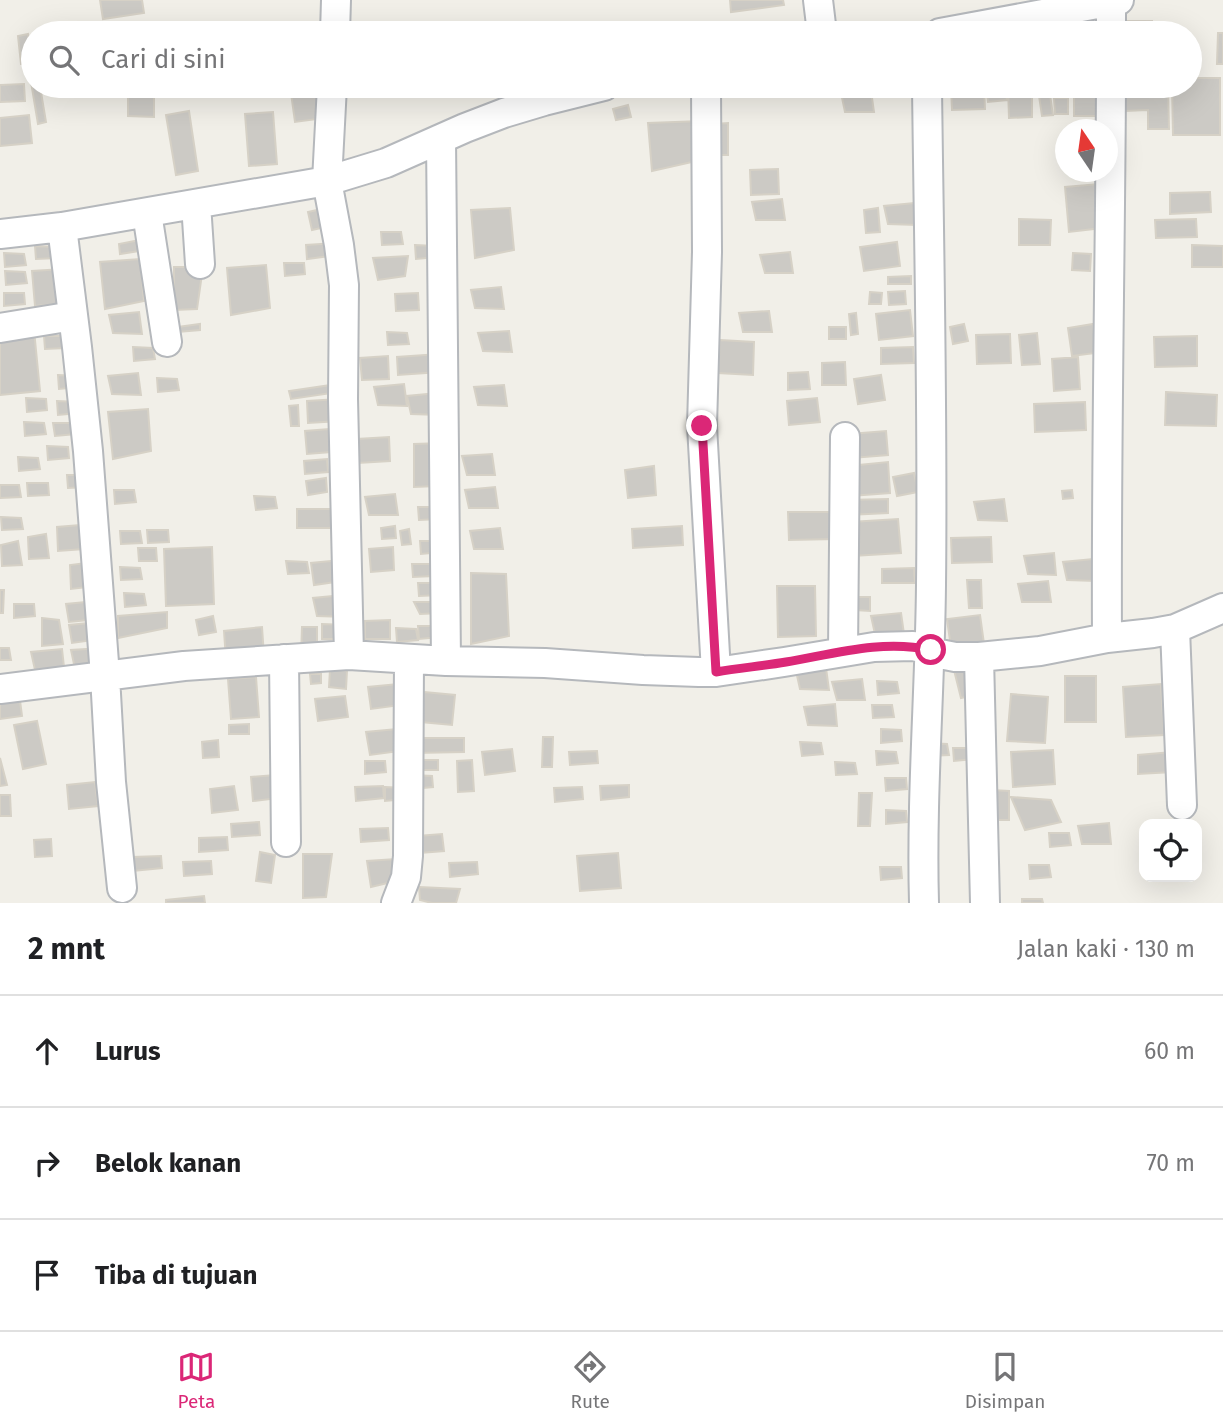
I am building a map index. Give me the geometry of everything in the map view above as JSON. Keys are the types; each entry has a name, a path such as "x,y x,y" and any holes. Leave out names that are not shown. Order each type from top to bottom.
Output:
{"street":[{"path":"335,21 336,0"},
{"path":"818,0 820,21"},
{"path":"1006,21 1115,1 1112,21"},
{"path":"331,98 327,181 344,285 349,655"},
{"path":"0,234 62,227 327,181 386,163 465,128 554,98"},
{"path":"706,98 707,252 702,426 716,672"},
{"path":"924,903 922,846 931,650 932,505 927,98"},
{"path":"1107,638 1111,98"},
{"path":"441,139 446,661"},
{"path":"196,204 200,264"},
{"path":"147,213 167,342"},
{"path":"62,227 88,451 111,782 122,888"},
{"path":"0,328 73,316"},
{"path":"843,652 845,437"},
{"path":"0,689 184,666 349,655 716,672 874,646 913,646 955,657 979,657 1040,651 1175,629 1223,608"},
{"path":"1175,629 1182,805"},
{"path":"979,657 985,903"},
{"path":"284,659 286,842"},
{"path":"396,903 406,877 408,856 408,659"}],"building":[{"path":"100,0 142,0 144,13 103,19"},
{"path":"730,0 783,0 784,5 731,12"},
{"path":"1218,33 1223,33 1223,64 1217,64"},
{"path":"21,35 21,64 18,36"},
{"path":"1202,78 1220,78 1220,135 1173,135 1172,98 1202,98"},
{"path":"21,84 21,98 25,98 25,101 0,102 0,85"},
{"path":"34,98 42,98 46,122 38,124"},
{"path":"128,98 154,98 154,117 128,116"},
{"path":"292,98 322,98 325,118 295,122"},
{"path":"842,98 872,98 874,112 845,112"},
{"path":"952,98 985,98 985,109 952,110"},
{"path":"988,98 1007,98 1007,100 988,102"},
{"path":"1008,98 1032,98 1032,117 1009,118"},
{"path":"1039,98 1050,98 1053,115 1042,116"},
{"path":"1054,98 1068,98 1068,114 1055,114"},
{"path":"1074,98 1108,98 1108,116 1074,116"},
{"path":"1125,98 1168,98 1169,129 1148,129 1148,110 1125,111"},
{"path":"628,105 631,117 616,120 613,109"},
{"path":"189,111 198,171 176,175 166,115"},
{"path":"273,112 277,164 249,166 245,114"},
{"path":"29,115 32,143 0,146 0,118"},
{"path":"702,121 701,160 652,171 648,123"},
{"path":"728,123 728,155 716,155 715,124"},
{"path":"778,169 779,194 751,195 750,170"},
{"path":"1099,184 1102,228 1069,232 1065,187"},
{"path":"1210,192 1211,212 1170,214 1170,193"},
{"path":"782,199 785,220 756,220 752,202"},
{"path":"914,203 917,225 888,224 884,206"},
{"path":"510,208 514,250 475,258 471,210"},
{"path":"878,208 880,232 866,233 864,210"},
{"path":"317,210 321,228 312,230 308,212"},
{"path":"1019,219 1051,220 1050,245 1019,245"},
{"path":"1196,219 1197,237 1156,238 1155,220"},
{"path":"381,232 401,232 403,244 382,245"},
{"path":"145,239 146,250 120,254 119,244"},
{"path":"897,242 900,266 864,271 860,247"},
{"path":"336,243 338,255 307,259 306,245"},
{"path":"415,245 435,246 437,257 416,259"},
{"path":"1192,245 1223,246 1223,267 1192,267"},
{"path":"35,246 55,247 57,258 36,259"},
{"path":"790,252 793,273 765,273 760,255"},
{"path":"4,253 24,254 26,265 5,267"},
{"path":"1073,253 1091,254 1090,271 1072,270"},
{"path":"408,256 405,276 378,280 373,258"},
{"path":"140,259 144,301 105,309 100,262"},
{"path":"284,263 304,263 305,274 285,276"},
{"path":"266,265 270,308 231,315 227,268"},
{"path":"174,267 203,267 197,309 174,310"},
{"path":"63,269 67,303 35,306 32,271"},
{"path":"5,271 25,272 27,283 6,285"},
{"path":"911,276 911,284 888,284 888,277"},
{"path":"501,287 504,309 475,308 471,290"},
{"path":"905,291 906,304 889,305 888,292"},
{"path":"870,292 882,293 881,304 869,304"},
{"path":"4,293 24,293 25,304 4,306"},
{"path":"418,293 419,310 396,311 395,294"},
{"path":"910,310 913,336 879,340 876,314"},
{"path":"769,311 772,332 743,332 739,313"},
{"path":"139,312 142,334 113,333 109,315"},
{"path":"856,313 858,334 851,335 849,314"},
{"path":"200,324 200,330 178,332 177,327"},
{"path":"964,324 968,341 953,344 950,327"},
{"path":"1093,324 1096,353 1072,356 1068,328"},
{"path":"829,327 846,327 846,339 829,339"},
{"path":"34,330 40,391 0,395 0,334"},
{"path":"509,331 512,352 483,351 478,333"},
{"path":"387,332 407,333 409,344 388,345"},
{"path":"1037,333 1040,364 1022,365 1019,335"},
{"path":"1010,334 1011,363 977,364 976,335"},
{"path":"44,336 64,336 66,348 45,349"},
{"path":"1197,336 1197,366 1155,367 1154,337"},
{"path":"720,340 754,342 753,375 718,373"},
{"path":"133,347 153,348 155,359 134,361"},
{"path":"913,347 914,363 881,364 881,348"},
{"path":"439,354 440,372 398,375 397,357"},
{"path":"388,356 389,379 362,380 360,358"},
{"path":"1078,357 1080,389 1054,391 1052,359"},
{"path":"845,362 846,385 822,385 822,363"},
{"path":"808,372 810,389 788,390 788,373"},
{"path":"138,373 141,395 112,394 108,376"},
{"path":"58,375 78,376 79,387 59,389"},
{"path":"881,375 885,400 858,404 854,379"},
{"path":"157,378 177,379 179,390 158,392"},
{"path":"404,384 407,406 378,405 374,387"},
{"path":"331,385 332,393 291,399 289,391"},
{"path":"504,385 507,406 478,405 474,387"},
{"path":"1166,392 1217,395 1216,426 1165,425"},
{"path":"437,393 440,415 411,414 407,396"},
{"path":"26,398 46,399 47,410 27,412"},
{"path":"817,398 820,422 789,425 787,401"},
{"path":"339,399 340,421 308,423 307,401"},
{"path":"57,401 78,402 79,413 58,415"},
{"path":"1085,402 1086,430 1035,432 1034,404"},
{"path":"298,405 299,426 291,426 289,406"},
{"path":"148,409 151,451 113,459 108,412"},
{"path":"24,422 44,423 46,434 25,436"},
{"path":"53,423 74,423 76,434 55,436"},
{"path":"329,429 331,452 307,454 305,431"},
{"path":"886,431 888,455 852,458 850,434"},
{"path":"389,437 390,461 358,463 357,439"},
{"path":"443,443 437,486 414,487 414,444"},
{"path":"47,446 68,447 69,458 48,460"},
{"path":"492,454 495,475 467,475 462,456"},
{"path":"18,457 38,458 40,469 19,471"},
{"path":"327,459 328,472 305,474 304,461"},
{"path":"888,462 890,493 851,496 849,466"},
{"path":"654,466 656,495 628,498 625,470"},
{"path":"914,473 918,492 897,496 893,477"},
{"path":"67,475 87,475 88,487 68,488"},
{"path":"326,478 327,492 308,495 306,481"},
{"path":"27,483 48,483 49,495 28,496"},
{"path":"0,485 19,485 21,497 0,498"},
{"path":"495,487 498,508 469,508 465,490"},
{"path":"114,490 134,490 136,502 115,504"},
{"path":"1072,490 1073,498 1063,499 1062,491"},
{"path":"395,494 398,515 369,515 365,497"},
{"path":"254,496 275,497 277,508 256,510"},
{"path":"888,499 888,513 848,515 847,500"},
{"path":"1004,499 1007,521 978,520 974,502"},
{"path":"418,507 438,507 440,519 419,520"},
{"path":"297,509 335,509 335,528 297,528"},
{"path":"788,512 836,512 836,539 789,540"},
{"path":"1,517 21,518 23,529 2,530"},
{"path":"898,519 901,553 853,556 851,522"},
{"path":"80,525 84,549 58,551 57,527"},
{"path":"395,526 396,538 382,539 381,528"},
{"path":"682,526 683,545 633,548 632,529"},
{"path":"500,528 503,549 474,549 470,531"},
{"path":"409,529 411,544 402,545 400,531"},
{"path":"147,530 168,530 169,542 148,543"},
{"path":"120,531 140,531 142,543 121,544"},
{"path":"46,534 49,558 29,559 28,537"},
{"path":"991,537 992,562 952,563 951,538"},
{"path":"18,541 22,565 2,566 1,545"},
{"path":"420,541 441,541 442,552 421,554"},
{"path":"212,547 214,604 166,606 164,549"},
{"path":"393,547 394,570 371,572 369,549"},
{"path":"138,548 156,548 157,561 139,561"},
{"path":"1054,553 1056,575 1028,574 1024,556"},
{"path":"1093,559 1096,581 1067,580 1063,562"},
{"path":"341,560 343,581 314,585 311,563"},
{"path":"286,561 307,562 309,573 288,574"},
{"path":"93,562 97,586 71,589 70,565"},
{"path":"412,564 432,564 434,576 413,577"},
{"path":"120,567 140,568 142,579 121,580"},
{"path":"914,568 915,583 882,583 882,569"},
{"path":"471,573 506,574 509,636 471,644"},
{"path":"967,580 981,580 982,608 969,608"},
{"path":"1048,581 1051,602 1022,602 1018,584"},
{"path":"418,583 439,583 440,595 419,596"},
{"path":"777,586 815,586 816,636 778,637"},
{"path":"0,590 4,590 3,613 0,613"},
{"path":"124,593 144,594 146,605 125,607"},
{"path":"343,595 346,617 317,616 313,598"},
{"path":"855,597 870,597 870,611 855,610"},
{"path":"96,601 98,619 69,622 66,604"},
{"path":"414,602 439,602 441,613 420,614"},
{"path":"14,604 34,604 35,616 14,618"},
{"path":"167,612 167,628 118,638 118,616"},
{"path":"901,613 904,634 875,634 871,616"},
{"path":"980,615 984,644 951,648 947,619"},
{"path":"213,616 216,632 199,635 196,620"},
{"path":"42,618 59,620 63,644 42,646"},
{"path":"390,620 390,639 365,639 365,621"},
{"path":"99,622 101,639 72,643 69,625"},
{"path":"322,624 347,625 346,639 322,639"},
{"path":"418,626 439,626 440,637 419,639"},
{"path":"262,627 264,656 226,660 224,631"},
{"path":"302,627 317,627 317,657 301,657"},
{"path":"396,628 416,629 418,640 397,642"},
{"path":"0,648 9,648 11,660 0,660"},
{"path":"102,648 104,665 75,669 71,650"},
{"path":"62,649 64,667 35,670 31,652"},
{"path":"826,668 829,690 800,689 796,671"},
{"path":"330,669 347,671 346,689 329,687"},
{"path":"954,670 974,670 975,695 961,698"},
{"path":"310,674 321,674 321,683 311,684"},
{"path":"1065,676 1096,676 1096,722 1065,722"},
{"path":"256,677 259,717 231,719 228,679"},
{"path":"862,679 865,700 837,700 832,682"},
{"path":"877,681 897,682 899,693 878,695"},
{"path":"398,684 401,705 371,709 368,687"},
{"path":"1161,684 1164,735 1126,737 1123,687"},
{"path":"424,692 455,695 452,725 421,722"},
{"path":"19,693 22,716 0,719 0,694"},
{"path":"1011,694 1048,697 1045,743 1007,741"},
{"path":"345,696 348,717 318,721 315,699"},
{"path":"835,704 837,726 808,725 804,707"},
{"path":"872,705 892,705 894,717 873,718"},
{"path":"37,721 46,764 23,769 14,725"},
{"path":"249,724 249,734 229,734 229,725"},
{"path":"397,729 400,751 370,755 366,732"},
{"path":"881,729 901,730 902,741 881,743"},
{"path":"543,737 553,737 552,767 542,767"},
{"path":"415,738 464,738 464,752 415,753"},
{"path":"218,740 219,757 203,758 202,742"},
{"path":"800,742 821,743 823,754 802,756"},
{"path":"927,743 947,744 949,755 928,756"},
{"path":"953,748 973,748 974,759 954,761"},
{"path":"512,749 515,771 485,775 482,752"},
{"path":"1053,750 1055,784 1013,787 1011,752"},
{"path":"597,751 598,763 570,765 569,752"},
{"path":"876,751 896,752 898,763 877,765"},
{"path":"1172,752 1173,772 1138,774 1138,755"},
{"path":"0,758 7,785 0,786"},
{"path":"412,760 438,760 438,770 412,770"},
{"path":"472,760 474,791 458,792 457,761"},
{"path":"365,761 385,761 386,772 365,774"},
{"path":"835,762 855,763 857,774 836,775"},
{"path":"275,775 279,798 253,801 251,777"},
{"path":"412,775 432,776 433,787 412,789"},
{"path":"885,778 906,778 907,789 886,791"},
{"path":"95,782 98,806 69,809 67,785"},
{"path":"629,785 629,797 601,800 600,786"},
{"path":"234,786 238,810 212,813 210,789"},
{"path":"383,786 384,798 356,801 355,787"},
{"path":"385,787 405,788 406,799 385,801"},
{"path":"582,787 583,799 555,802 554,788"},
{"path":"991,790 1009,791 1009,820 991,820"},
{"path":"859,793 872,793 870,826 858,826"},
{"path":"0,795 10,795 11,816 0,816"},
{"path":"1011,797 1051,800 1061,822 1025,830"},
{"path":"886,810 906,811 907,822 886,824"},
{"path":"259,822 260,835 232,837 231,824"},
{"path":"1109,823 1111,844 1082,844 1078,826"},
{"path":"388,828 389,840 361,842 360,829"},
{"path":"1049,833 1069,833 1071,845 1050,847"},
{"path":"442,834 444,851 420,853 418,836"},
{"path":"227,837 228,850 199,852 199,838"},
{"path":"51,839 52,856 35,857 34,840"},
{"path":"260,852 275,855 271,883 256,881"},
{"path":"618,853 621,888 580,891 577,856"},
{"path":"303,854 332,854 326,897 303,898"},
{"path":"161,856 162,868 133,871 133,857"},
{"path":"396,859 396,881 371,887 367,861"},
{"path":"211,861 212,874 184,876 183,862"},
{"path":"477,862 478,874 450,877 449,863"},
{"path":"1029,865 1049,865 1051,877 1030,879"},
{"path":"880,867 901,867 902,878 881,880"},
{"path":"419,887 460,889 456,903 432,903 420,900"},
{"path":"204,896 205,903 166,903 166,900"},
{"path":"1022,899 1042,899 1043,903 1022,903"}],"route":[{"path":"702,426 716,672 874,646 913,646 931,650"}]}
